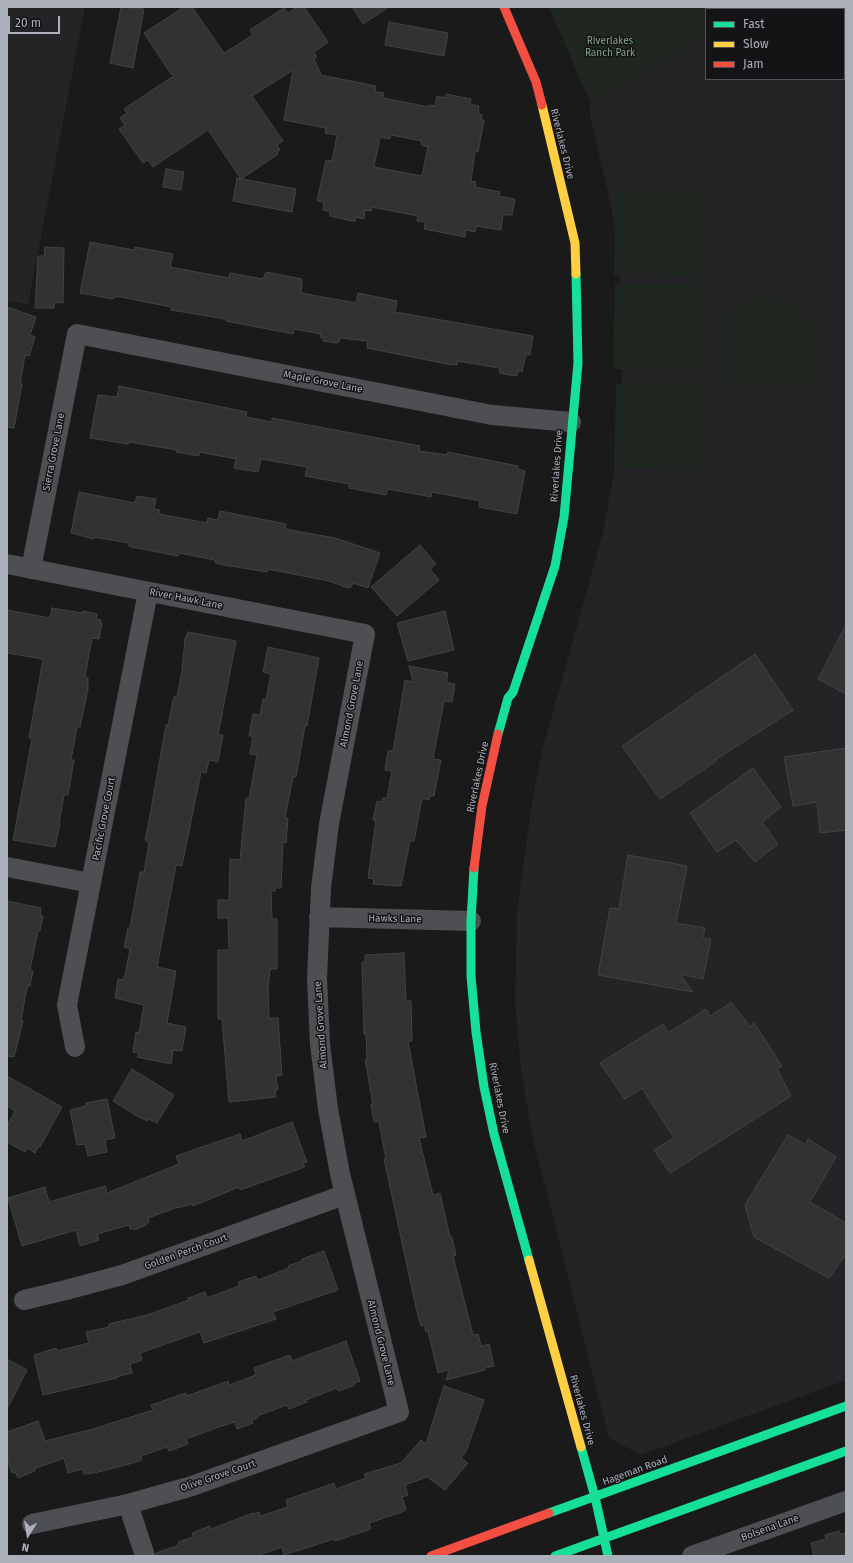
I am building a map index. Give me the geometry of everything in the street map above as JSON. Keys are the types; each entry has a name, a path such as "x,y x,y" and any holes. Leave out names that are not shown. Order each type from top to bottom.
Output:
{"main road":[{"name":"Riverlakes Drive","path":"504,7 536,82 575,242 578,363 571,422 564,517 556,566 529,640 513,692 508,698 494,751 482,806 473,874 471,976 476,1032 494,1134 595,1497 608,1556"},
{"name":"Hageman Road","path":"431,1556 846,1406"},
{"path":"555,1556 846,1451"}],"street":[{"name":"Maple Grove Lane","path":"76,334 492,415 571,422"},
{"name":"Sierra Grove Lane","path":"31,569 76,334"},
{"name":"River Hawk Lane","path":"7,564 365,634"},
{"name":"Pacific Grove Court","path":"75,1047 67,1005 148,592"},
{"name":"Almond Grove Lane","path":"365,634 329,824 319,917 317,978 320,1044 328,1109 344,1195 399,1412"},
{"path":"7,867 91,883"},
{"name":"Hawks Lane","path":"319,917 471,921"},
{"name":"Golden Perch Court","path":"24,1300 122,1275 344,1195"},
{"name":"Olive Grove Court","path":"32,1524 128,1504 189,1487 399,1412"},
{"name":"Bolsena Lane","path":"693,1556 846,1501"},
{"path":"128,1504 145,1556"}],"shaded area":[{"path":"7,7 85,7 28,305 7,300"},
{"path":"846,7 846,1380 641,1455 609,1438 532,1135 521,1069 515,1003 517,911 532,802 542,751 603,533 616,461 622,389 622,302 617,244 610,201 590,116 590,102 705,38 705,80 845,80 845,8 758,8"}],"green space":[{"name":"Riverlakes Ranch Park","path":"549,7 759,7 705,8 705,38 590,102"},
{"path":"616,190 702,190 700,277 658,275 659,230 657,275 614,275"},
{"path":"615,284 701,284 699,370 657,369 658,324 656,369 613,369"},
{"path":"760,297 786,301 798,308 808,318 815,329 820,341 821,354 819,367 809,386 726,385 726,311 747,299"},
{"path":"616,384 702,384 700,470 658,469 659,423 657,468 614,468"}],"building":[{"path":"121,7 144,9 133,68 110,63"},
{"path":"184,7 192,7 224,53 253,35 250,30 284,8 288,13 297,7 304,7 328,42 314,52 317,57 314,59 321,75 376,86 375,92 384,93 383,98 429,107 429,105 435,106 437,96 445,98 446,94 471,99 470,104 479,106 478,114 482,115 481,120 484,120 478,152 475,151 471,181 476,182 475,187 500,192 499,196 515,199 512,215 503,215 501,230 476,226 475,232 466,230 465,237 424,229 425,222 417,221 418,216 372,207 371,211 365,210 364,219 356,217 355,221 330,216 330,212 323,210 324,202 317,201 326,160 332,161 337,135 325,133 326,128 284,120 293,70 252,96 283,141 277,145 280,150 277,152 278,154 241,179 208,130 153,167 148,160 143,163 119,129 125,126 120,118 127,113 124,109 175,75 171,74 144,33","holes":["391,135 422,141 421,145 428,147 422,176 374,167 380,137 390,139"]},
{"path":"352,7 389,7 363,24"},
{"path":"389,22 448,33 444,56 385,45"},
{"path":"166,169 184,172 181,190 163,187"},
{"path":"237,178 296,189 292,212 233,201"},
{"path":"90,242 134,250 135,247 173,254 170,267 229,278 230,273 263,279 266,272 302,279 301,293 356,303 358,293 397,301 395,312 533,336 530,355 526,354 522,372 518,371 517,375 514,376 500,373 499,368 457,361 457,365 447,364 367,348 368,341 340,338 339,342 336,343 323,341 323,338 320,337 321,334 294,329 293,334 226,321 226,319 171,310 171,307 121,297 114,297 113,299 80,293"},
{"path":"45,247 64,248 63,303 55,302 54,308 35,308 38,256 44,256"},
{"path":"7,307 36,317 30,335 35,337 29,356 25,355 20,384 22,384 14,428 7,427"},
{"path":"119,386 247,412 246,417 272,422 272,418 420,446 419,451 447,455 448,452 518,466 518,469 525,471 517,514 479,507 480,501 432,492 431,497 388,489 386,495 349,488 349,484 305,476 307,467 261,459 258,472 234,468 236,459 199,452 199,456 176,452 177,450 129,442 128,444 90,438 98,395 117,397"},
{"path":"79,492 135,503 137,496 156,499 154,509 160,510 159,514 207,523 208,518 218,520 220,511 286,524 285,529 335,538 380,553 368,588 353,583 351,587 348,588 329,581 267,569 267,572 218,564 215,560 179,553 178,556 132,547 129,546 129,543 94,537 94,539 71,533"},
{"path":"420,545 436,564 430,569 439,580 397,616 371,587"},
{"path":"52,608 97,614 96,619 101,620 100,623 102,623 99,639 92,638 85,677 88,678 88,689 80,727 77,727 71,760 74,760 68,795 64,795 55,847 13,840 32,739 29,738 43,659 7,653 7,610 50,618"},
{"path":"445,611 454,650 408,661 397,623"},
{"path":"846,625 846,694 818,679"},
{"path":"188,632 236,641 218,735 223,735 218,762 209,760 206,773 201,772 182,866 176,865 157,967 176,971 167,1023 186,1027 182,1051 173,1050 171,1064 137,1057 139,1053 133,1052 136,1032 139,1033 144,1005 115,998 118,979 123,980 125,975 130,949 124,947 128,928 130,928 140,872 144,872 149,843 145,840 166,725 168,725 174,697 177,697 182,671 185,639"},
{"path":"268,647 319,658 307,726 305,726 296,777 293,777 285,818 288,818 286,843 283,842 281,888 275,888 275,891 271,891 272,919 277,919 277,969 270,969 268,989 269,1018 278,1018 282,1075 276,1076 278,1090 275,1090 276,1097 229,1102 222,1019 218,1019 218,950 229,950 228,918 218,918 218,900 229,900 230,859 240,860 246,798 249,799 257,755 250,754 253,736 249,736 253,714 260,715 263,699 266,699 271,674 263,672"},
{"path":"755,654 793,710 715,760 716,761 660,799 622,746"},
{"path":"409,666 448,673 446,682 455,684 452,702 444,701 433,759 441,760 434,796 430,796 429,800 422,798 414,841 410,841 401,886 373,884 374,879 368,878 376,820 373,820 377,801 382,802 383,798 387,798 392,771 385,770 388,751 393,751 405,680 413,682"},
{"path":"846,748 846,830 820,833 817,802 793,806 784,757"},
{"path":"753,768 781,807 762,822 778,844 755,862 736,840 717,852 690,813"},
{"path":"628,855 687,866 676,923 705,928 703,938 711,939 703,979 680,974 693,992 598,975 610,908 619,909"},
{"path":"7,901 41,908 40,916 43,916 40,931 38,931 30,970 33,971 30,986 28,986 26,993 21,1021 23,1021 14,1057 7,1056"},
{"path":"404,953 406,1001 411,1001 412,1041 408,1041 426,1137 419,1138 433,1195 440,1193 450,1237 452,1237 456,1255 453,1256 473,1335 478,1334 481,1346 489,1344 494,1366 485,1368 485,1370 446,1380 449,1370 438,1373 428,1331 426,1332 424,1325 421,1326 417,1312 384,1159 386,1160 379,1121 374,1122 371,1104 373,1104 365,1060 367,1060 366,1034 364,1034 362,962 365,961 365,955"},
{"path":"731,1003 751,1027 754,1023 782,1066 777,1069 791,1096 670,1173 654,1150 674,1138 642,1088 625,1099 600,1063 663,1024 668,1033 706,1009 710,1016"},
{"path":"132,1069 174,1095 157,1123 149,1119 147,1121 137,1116 113,1101"},
{"path":"7,1076 62,1107 40,1147 39,1146 35,1153 27,1148 25,1152 7,1142 7,1126 15,1111 7,1106"},
{"path":"107,1099 115,1138 105,1140 107,1152 88,1156 85,1144 77,1145 70,1110 86,1106 86,1103"},
{"path":"292,1122 307,1162 303,1163 305,1167 240,1190 239,1187 193,1206 192,1204 178,1207 148,1218 149,1222 146,1225 134,1230 133,1228 130,1229 129,1225 97,1234 99,1240 80,1246 76,1230 22,1246 8,1198 45,1187 49,1202 105,1186 107,1193 179,1164 176,1156 240,1134 242,1141"},
{"path":"788,1135 806,1145 808,1139 836,1157 810,1202 846,1223 846,1254 829,1278 754,1237 745,1205"},
{"path":"324,1251 338,1290 273,1312 276,1319 204,1343 200,1332 140,1353 142,1360 130,1364 132,1373 116,1377 117,1378 43,1395 34,1355 56,1348 57,1351 89,1343 86,1332 109,1327 109,1324 147,1315 189,1300 188,1298 205,1292 207,1298 239,1286 238,1282 256,1276 258,1280 289,1268 288,1266 302,1261 302,1259"},
{"path":"346,1341 360,1381 354,1383 355,1385 338,1391 337,1388 306,1400 307,1402 289,1409 287,1405 257,1416 258,1418 252,1420 253,1423 237,1429 235,1422 219,1427 186,1439 188,1444 169,1451 167,1447 141,1456 142,1460 126,1465 94,1473 84,1474 83,1469 68,1473 64,1458 34,1469 35,1471 18,1478 15,1472 12,1473 7,1458 7,1432 38,1421 45,1441 93,1429 153,1410 151,1405 186,1393 187,1396 228,1381 229,1385 256,1375 254,1368 290,1355 292,1361"},
{"path":"7,1359 27,1370 7,1409"},
{"path":"444,1386 484,1400 466,1452 461,1458 468,1463 445,1490 427,1477 405,1485 408,1495 402,1497 406,1509 402,1512 369,1523 371,1529 284,1555 282,1547 256,1556 156,1556 156,1553 179,1545 178,1542 193,1537 192,1533 210,1526 211,1529 253,1513 259,1512 261,1516 288,1507 286,1500 334,1483 336,1489 366,1478 364,1474 401,1463 421,1440 426,1444"},
{"path":"839,1531 840,1534 846,1533 846,1556 814,1556 811,1543 826,1539 825,1535"}],"traffic: fast":[{"path":"498,734 508,698 513,692 555,566 564,517 578,363 576,274"},
{"path":"474,868 471,921 471,976 476,1032 484,1087 494,1134 529,1260"},
{"path":"549,1513 846,1406"},
{"path":"581,1447 595,1497 608,1556"},
{"path":"555,1556 846,1451"}],"traffic: slow":[{"path":"542,105 575,243 576,274"},
{"path":"529,1260 581,1447"}],"traffic: jam":[{"path":"504,7 536,82 542,105"},
{"path":"474,868 482,806 498,734"},
{"path":"431,1556 549,1513"}]}
